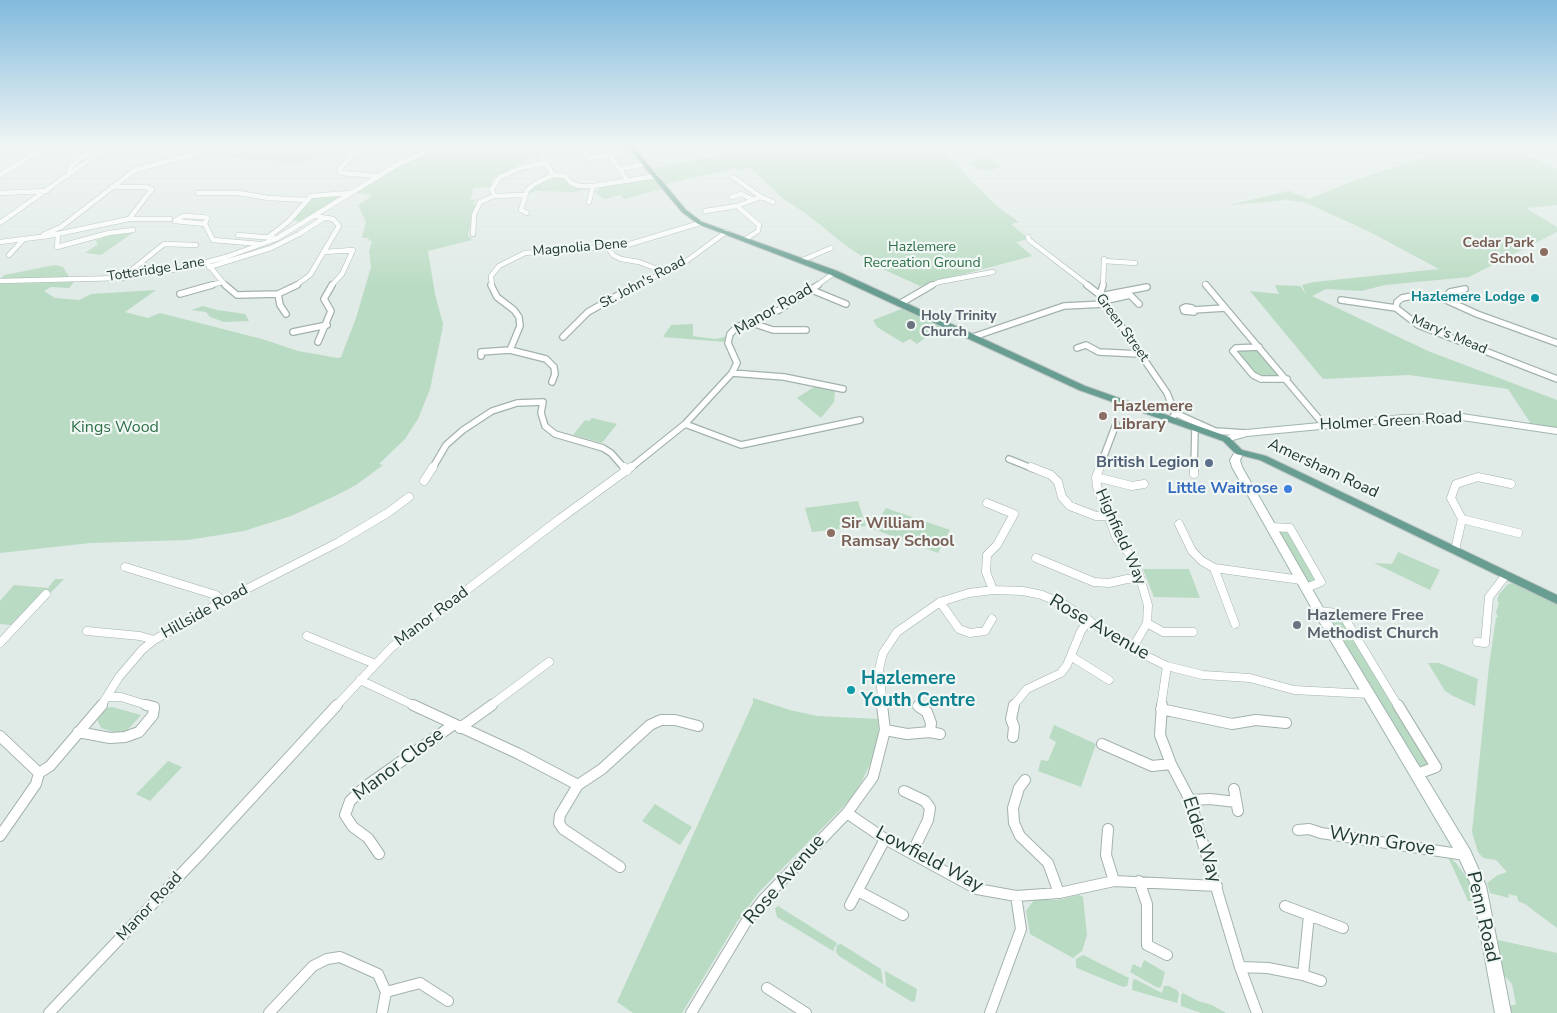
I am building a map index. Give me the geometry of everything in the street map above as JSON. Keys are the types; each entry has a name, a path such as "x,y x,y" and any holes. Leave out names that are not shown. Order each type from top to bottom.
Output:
{"main road":[{"path":"669,192 684,211 700,223 834,272 1082,388 1174,416 1195,428 1226,439 1239,452"},
{"name":"Holmer Green Road","path":"1226,439 1246,433 1404,418 1462,417 1557,431"},
{"name":"Penn Road","path":"1239,452 1235,460 1237,467 1319,611 1465,855 1478,886 1503,1013"},
{"name":"Amersham Road","path":"1239,452 1264,458 1557,600"}],"street":[{"path":"0,193 17,192"},
{"path":"0,223 45,192"},
{"path":"0,242 23,240 43,235 61,227 105,192"},
{"path":"129,218 149,192"},
{"path":"527,192 521,210 527,213"},
{"path":"589,202 591,192"},
{"path":"754,192 773,202"},
{"path":"198,193 238,193 268,198 306,200 319,194 352,193"},
{"name":"Totteridge Lane","path":"208,265 276,239 304,224 352,193"},
{"path":"473,234 474,215 480,202 494,196 525,195"},
{"path":"734,195 746,195 754,200"},
{"path":"705,211 737,206 761,197"},
{"path":"270,236 290,221 306,200"},
{"path":"737,206 743,213 756,220 759,225 758,231 746,239"},
{"path":"205,224 175,221 184,216 204,217 207,218 205,224 213,240 262,244"},
{"path":"208,265 222,282 237,295 278,294 295,286 310,275 339,226 333,219 315,216"},
{"path":"43,235 58,234 129,218 170,219"},
{"name":"Totteridge Lane","path":"0,281 122,278 208,265 271,248 299,234 324,218"},
{"path":"290,221 304,224"},
{"name":"Magnolia Dene","path":"510,350 520,326 520,317 497,297 491,285 491,276 499,266 525,253 546,250 608,248 641,242 700,223"},
{"path":"58,234 54,248 109,233 133,230"},
{"name":"St. John's Road","path":"563,337 588,312 643,281 681,264 726,232"},
{"path":"238,235 270,236 276,239"},
{"name":"Green Street","path":"1037,239 1029,239 1102,299 1167,393 1174,416"},
{"path":"8,255 23,240"},
{"path":"122,278 164,244 196,245"},
{"path":"608,248 613,255 621,259 639,262 665,272"},
{"path":"803,260 831,248"},
{"path":"318,342 327,325 331,310 324,299 328,289 342,274 353,250 325,252"},
{"path":"1102,299 1104,260 1135,263"},
{"name":"Manor Road","path":"49,1013 202,852 392,647 561,518 627,471 685,424 732,373 737,363 728,343 730,334 737,327 779,310 812,290 834,272"},
{"path":"901,303 923,289 939,282 993,272"},
{"path":"180,294 222,282"},
{"path":"1204,284 1287,379 1324,425"},
{"path":"1102,299 1146,287"},
{"path":"1444,299 1450,292 1465,289"},
{"path":"812,290 846,304"},
{"path":"278,294 280,305 286,314"},
{"path":"973,337 1064,306 1130,295 1139,304"},
{"name":"Mary's Mead","path":"1557,343 1476,314 1444,299 1412,296 1402,298 1397,302 1396,308 1418,325 1557,379"},
{"path":"1341,300 1396,308"},
{"path":"1193,310 1225,308"},
{"path":"749,322 773,330 806,330"},
{"path":"293,332 327,325"},
{"path":"1077,348 1086,345 1100,354 1140,354"},
{"path":"1259,347 1236,348 1234,351 1253,376 1261,379 1287,379"},
{"path":"481,356 481,352 510,350 546,360 554,367 555,374 552,382"},
{"path":"732,373 784,377 843,389"},
{"path":"424,481 446,445 463,430 492,411 517,403 544,402 541,413 545,426 556,434 603,448 611,453 627,471"},
{"path":"1174,416 1215,431 1246,433"},
{"path":"685,424 741,445 860,420"},
{"name":"Highfield Way","path":"1116,424 1096,477 1097,487 1117,538 1135,561 1148,605 1146,623 1132,649"},
{"path":"1194,474 1195,428"},
{"path":"1008,459 1051,475 1058,482 1062,498 1070,506 1096,516 1108,516"},
{"path":"1096,477 1132,486 1144,484"},
{"path":"1455,550 1462,519 1451,498 1456,484 1478,478 1511,484"},
{"name":"Hillside Road","path":"39,773 50,766 108,697 120,677 142,650 154,640 223,601 339,542 409,497"},
{"path":"987,503 1014,514 997,545 987,555 986,572 993,590"},
{"path":"1462,519 1518,533"},
{"path":"1179,524 1192,551 1202,561 1214,568 1304,584 1321,582 1290,528 1271,526"},
{"path":"1036,558 1094,582 1109,583 1127,579 1141,580"},
{"path":"125,567 216,595 223,601"},
{"path":"1214,568 1235,624"},
{"path":"1477,642 1485,643 1489,597 1506,575"},
{"name":"Rose Avenue","path":"692,1013 746,922 763,900 847,813 873,777 885,730 879,669 883,653 897,632 940,602 969,593 993,590 1023,591 1042,595 1065,605 1132,649 1167,666 1203,675 1250,678 1294,690 1370,694"},
{"path":"0,643 46,594"},
{"path":"940,602 959,629 970,633 985,632 992,619"},
{"path":"1319,611 1337,613 1344,617 1436,767 1416,774"},
{"path":"1013,737 1012,719 1014,703 1027,689 1061,673 1072,658 1081,631 1090,620"},
{"path":"1146,623 1163,632 1193,632"},
{"path":"87,631 140,636 154,640"},
{"path":"306,636 376,664"},
{"path":"1072,658 1109,680"},
{"name":"Manor Close","path":"379,854 368,838 353,827 345,815 350,801 366,786 549,662"},
{"name":"Elder Way","path":"1167,666 1161,709 1160,735 1190,800 1240,967 1257,1013"},
{"name":"Manor Close","path":"360,680 519,754 578,785"},
{"path":"78,732 110,738 125,737 139,732 153,715 154,707 121,697 108,697"},
{"path":"918,706 927,712 931,723 930,732"},
{"path":"1161,709 1232,724 1256,720 1286,724"},
{"path":"620,867 563,829 559,823 560,815 578,785 602,769 650,725 661,720 675,720 698,726"},
{"path":"885,730 907,734 930,732 940,734"},
{"path":"0,736 39,773 36,784 0,836"},
{"path":"1102,744 1152,766 1172,764"},
{"path":"1025,780 1019,788 1014,808 1014,823 1020,836 1048,864 1059,893"},
{"path":"1190,800 1210,799 1237,807 1234,788"},
{"path":"904,791 925,801 930,808 928,820 912,853"},
{"name":"Lowfield Way","path":"847,813 885,839 977,889 1016,896 1059,893 1114,881 1217,886"},
{"path":"1108,829 1106,855 1114,881"},
{"name":"Wynn Grove","path":"1298,830 1309,829 1320,833 1465,855"},
{"path":"850,905 885,839"},
{"path":"1139,881 1147,904 1147,945 1167,955"},
{"path":"858,891 904,915"},
{"path":"990,1013 1021,929 1016,896"},
{"path":"1285,906 1343,928"},
{"path":"1303,975 1309,915"},
{"path":"269,1013 313,966 327,959 340,957 378,974 386,992 382,1013"},
{"path":"1240,967 1268,968 1303,975 1321,982"},
{"path":"386,992 420,983 448,1001"},
{"path":"767,988 806,1013"}],"green space":[{"name":"Kings Wood","path":"472,192 471,200 477,200 472,203 475,205 468,235 472,240 428,251 435,294 443,324 430,389 418,419 405,439 379,464 383,465 356,485 335,496 291,516 244,531 188,540 90,543 0,553 0,283 74,282 69,288 51,287 44,291 55,298 79,300 91,294 156,290 125,312 148,318 160,313 262,339 298,351 338,358 341,357 356,318 371,267 369,251 372,241 368,240 369,238 362,238 366,222 358,205 373,195 356,193"},
{"path":"650,192 624,199 620,195 605,199 595,193"},
{"name":"Hazlemere Recreation Ground","path":"776,192 983,192 998,207 1019,222 1011,224 1029,239 1016,242 1032,256 920,286 876,266"},
{"path":"1284,192 1292,192 1309,199 1325,192 1557,192 1557,205 1526,208 1557,227 1557,232 1469,277 1385,285 1361,291 1326,289 1312,296 1428,351 1557,400 1557,428 1531,424 1508,389 1409,375 1323,379 1250,291 1279,294 1275,285 1300,286 1306,294 1302,285 1314,282 1439,269 1368,231 1304,202 1288,200 1229,205"},
{"path":"344,196 300,222 293,220 312,197"},
{"path":"134,232 101,255 85,253 98,244 95,240 103,238 102,236"},
{"path":"55,265 63,267 69,277 0,279 4,275"},
{"path":"203,306 245,314 249,321 224,322 210,317 206,312 191,310"},
{"path":"904,308 942,326 917,344 910,339 903,343 877,327 873,320"},
{"path":"693,324 693,336 715,339 725,337 725,342 663,337 671,325"},
{"path":"1257,349 1281,376 1275,378 1256,376 1236,353 1237,350"},
{"path":"814,387 835,390 834,402 821,418 797,398"},
{"path":"592,418 617,424 602,443 573,435 585,420 589,421"},
{"path":"858,501 866,526 812,532 805,508"},
{"path":"886,508 950,530 938,553 873,529"},
{"path":"1278,530 1291,532 1320,584 1310,585"},
{"path":"1398,552 1440,570 1430,590 1374,563 1392,564"},
{"path":"1143,569 1189,569 1200,598 1154,597"},
{"path":"55,579 64,579 34,610 25,611 11,625 0,624 0,601 14,585 48,588"},
{"path":"1514,583 1557,604 1557,928 1525,904 1518,901 1517,896 1508,894 1509,898 1490,893 1487,883 1498,875 1507,872 1496,860 1483,858 1478,852 1472,832 1489,666 1496,618 1498,617 1496,613 1499,602 1497,601 1499,594 1508,584"},
{"path":"1334,615 1343,619 1430,766 1424,768 1417,764 1331,619"},
{"path":"1428,663 1439,663 1478,679 1475,706 1445,691"},
{"path":"753,698 790,710 817,716 879,719 878,737 872,760 861,783 848,802 759,892 737,922 682,1013 633,1013 617,1002 753,703"},
{"path":"112,707 141,715 123,735 101,728 97,719 107,708"},
{"path":"1054,725 1096,744 1081,787 1038,771 1041,760 1048,761 1056,742 1049,738"},
{"path":"168,761 182,767 150,801 136,794"},
{"path":"655,804 692,827 680,845 642,821"},
{"path":"1450,858 1474,887 1475,901 1468,901"},
{"path":"1079,895 1083,897 1087,935 1082,951 1073,958 1030,934 1026,911 1034,900 1057,900"},
{"path":"778,906 837,943 833,951 777,917 775,908"},
{"path":"1498,940 1557,953 1557,1013 1508,1013 1507,1007 1516,1004 1512,984 1502,973 1495,942"},
{"path":"841,944 881,969 883,984 839,956 836,952 837,945"},
{"path":"1083,955 1129,978 1127,986 1123,987 1076,967 1076,959"},
{"path":"1144,960 1165,972 1161,987 1158,988 1130,972 1133,964 1141,968"},
{"path":"885,971 917,989 915,1001 912,1002 886,986"},
{"path":"1135,979 1162,993 1164,986 1177,990 1179,994 1177,1003 1132,990 1133,980"},
{"path":"1183,993 1226,1013 1201,1013 1181,1006 1181,995"}],"place":[{"name":"Cedar Park School","path":"1544,252"},
{"name":"Hazlemere Lodge","path":"1535,298"},
{"name":"Holy Trinity Church","path":"911,325"},
{"name":"Hazlemere Library","path":"1103,416"},
{"name":"British Legion","path":"1209,463"},
{"name":"Little Waitrose","path":"1288,489"},
{"name":"Sir William Ramsay School","path":"831,533"},
{"name":"Hazlemere Free Methodist Church","path":"1297,625"},
{"name":"Hazlemere Youth Centre","path":"851,690"}]}
